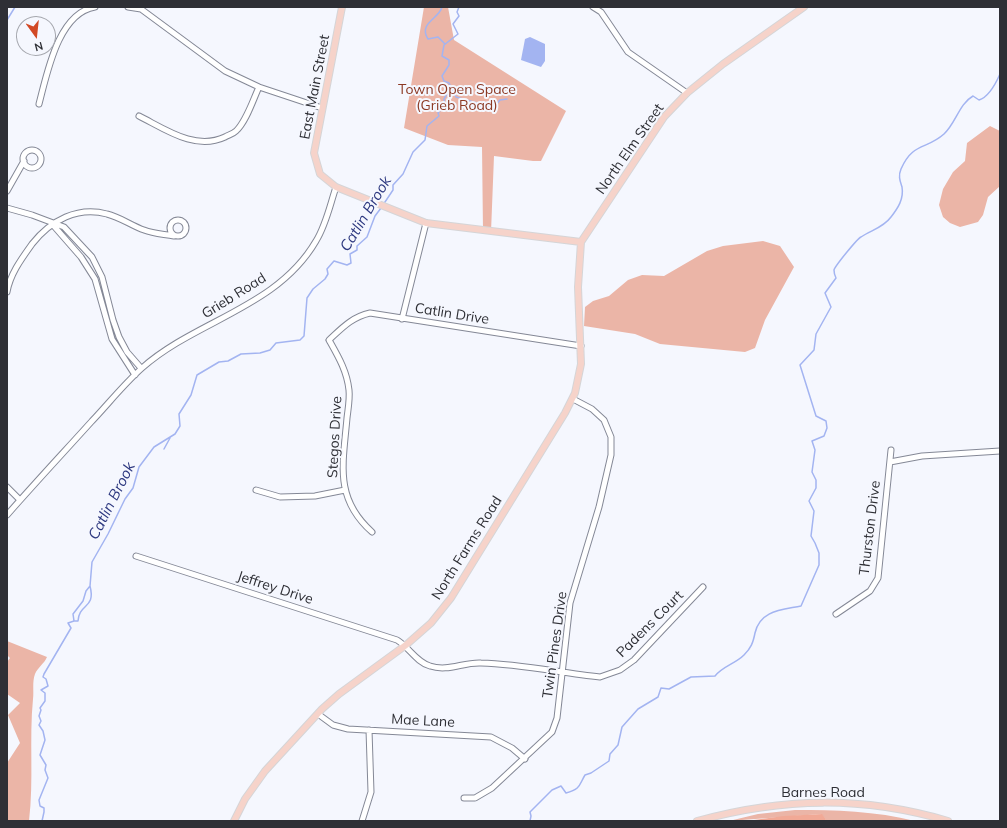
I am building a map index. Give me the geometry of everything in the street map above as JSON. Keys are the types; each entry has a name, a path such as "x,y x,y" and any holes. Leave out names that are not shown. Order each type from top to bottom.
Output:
{"main road":[{"name":"East Main Street","path":"336,187 320,174 314,153 342,7"},
{"name":"North Elm Street","path":"581,242 664,117 687,93 723,64 804,7"},
{"path":"336,187 426,223 581,242"},
{"name":"North Farms Road","path":"234,821 245,799 260,778 318,714 339,694 406,645 431,623 451,598 573,399 581,364 578,287 581,242"},
{"name":"Barnes Road","path":"697,821 750,808 816,802 850,802 884,806 920,813 948,821"}],"street":[{"path":"39,104 54,50 68,23 89,8 95,7"},
{"path":"128,7 141,9 225,71 259,88 322,108"},
{"path":"593,7 601,12 628,52 687,93"},
{"path":"139,116 180,137 195,141 215,141 236,131 250,109 259,88"},
{"path":"7,191 24,161"},
{"name":"Grieb Road","path":"7,515 141,368 176,343 236,312 261,297 288,275 304,258 316,241 326,220 336,187"},
{"path":"7,208 32,215 52,224 64,227 92,257 102,277 119,337 127,352 141,368"},
{"path":"7,292 8,285 21,258 40,234 52,224 71,214 91,211 108,214 155,234 174,236"},
{"path":"402,319 426,223"},
{"path":"52,224 81,257 95,279 112,339 135,375"},
{"name":"Catlin Drive","path":"328,340 349,321 360,315 370,313 581,346"},
{"name":"Stegos Drive","path":"328,340 340,359 346,374 349,392 343,455 345,490 351,508 358,520 372,532"},
{"name":"Twin Pines Drive","path":"464,798 475,798 492,788 525,759 552,732 557,718 570,603 599,507 611,455 611,438 604,420 592,409 573,399"},
{"name":"Thurston Drive","path":"836,614 870,590 878,578 891,450"},
{"path":"890,462 929,456 1000,451"},
{"path":"7,487 20,500"},
{"path":"256,490 280,498 315,496 345,490"},
{"name":"Jeffrey Drive","path":"136,556 397,640 406,645"},
{"name":"Padens Court","path":"406,645 415,656 428,666 436,668 448,669 480,662 562,671 600,677 620,670 634,660 703,587"},
{"name":"Mae Lane","path":"318,714 333,725 348,729 491,737 512,748 525,759"},
{"path":"362,821 371,792 369,730"}],"green space":[{"name":"Town Open Space (Grieb Road)","path":"424,7 448,7 454,40 566,111 541,161 494,156 491,232 483,231 482,147 448,145 404,128"},
{"path":"990,126 1000,131 1000,186 988,197 983,215 978,222 960,227 950,223 943,217 939,205 943,189 953,172 965,161 967,143"},
{"path":"763,241 780,246 794,267 765,320 755,348 745,352 660,344 635,334 584,326 585,307 593,301 609,296 628,280 642,275 664,276 707,251 723,246"},
{"path":"7,641 47,657 36,672 34,680 31,729 31,790 29,821 7,821 7,763 20,743 8,715 20,703 7,694 7,662 10,658 7,655"},
{"path":"795,810 870,813 915,821 827,821 821,814 729,821 758,814"}],"shaded area":[{"path":"822,814 827,821 746,821 784,816"}],"water":[{"path":"530,37 545,44 545,61 541,67 521,60 525,39"}],"waterway":[{"path":"7,20 15,7"},
{"name":"Catlin Brook","path":"442,7 437,15 427,25 426,34 428,39 438,37 445,44"},
{"name":"Catlin Brook","path":"383,205 393,190 393,185 403,174 413,152 425,140 427,126 439,116 438,113 445,105 444,99 451,87 449,83 444,81 442,76 449,65 449,60 442,56 444,45 458,34 453,24 459,16 457,12 459,7"},
{"path":"530,821 530,812 552,790 561,786 566,793 574,790 579,786 585,775 591,773 609,761 610,754 618,745 622,727 638,709 658,697 661,688 669,689 691,677 715,676 737,661 750,648 758,625 767,615 779,610 801,606 819,565 819,553 811,536 814,511 809,501 816,488 816,480 812,472 815,450 812,441 824,436 827,428 826,421 816,416 800,365 814,350 816,334 831,307 825,293 836,278 834,271 835,268 851,247 861,237 888,221 896,210 902,195 900,172 910,154 944,134 952,125 968,99 973,96 979,100 986,96 1000,74"},
{"path":"451,87 456,97 477,103 482,107 495,106 500,100 507,99"},
{"name":"Catlin Brook","path":"42,821 44,808 40,806 39,800 48,778 45,770 46,765 40,755 45,740 43,731 39,725 41,721 39,716 41,710 40,708 45,701 45,693 41,690 48,686 46,679 43,677 71,628 68,623 74,621 73,614 83,601 86,591 90,586 92,562 125,499 133,488 139,467 154,447 175,434 180,426 179,414 191,395 197,375 219,362 228,361 241,354 260,353 270,350 276,343 300,340 304,336 307,298 313,289 325,279 328,274 327,269 334,261 347,265 351,263 350,254 357,250 357,246 367,237 375,216 381,208"},
{"name":"Catlin Brook","path":"164,449 170,438"},
{"path":"74,621 78,621 81,611 91,599 90,586"}]}
